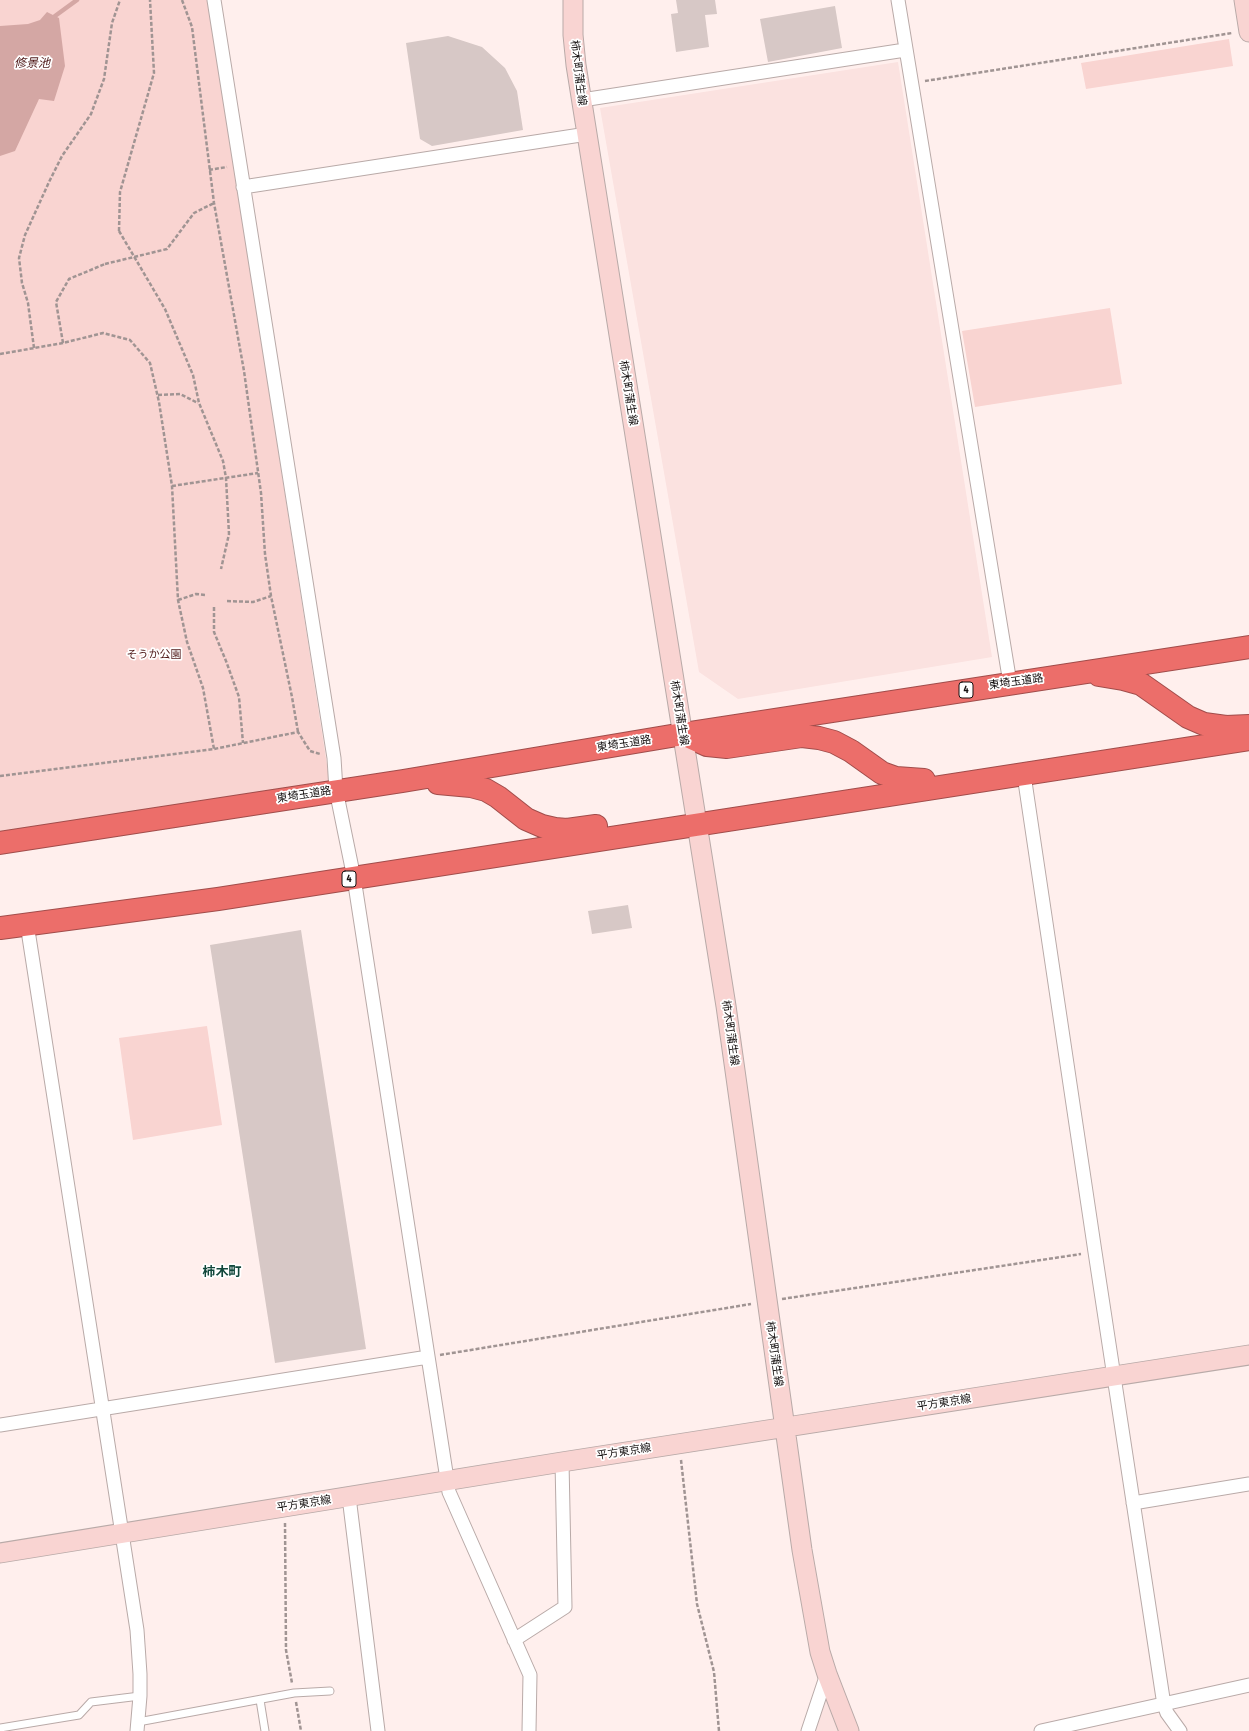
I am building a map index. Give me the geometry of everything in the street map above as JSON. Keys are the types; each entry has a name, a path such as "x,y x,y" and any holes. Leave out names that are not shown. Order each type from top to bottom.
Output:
{"highway":[{"name":"東埼玉道路","path":"0,843 336,790 403,781 683,734 1137,663 1249,647"},
{"name":"4","path":"1072,674 1101,675 1141,684 1188,717 1204,724 1226,727 1249,726"},
{"name":"4","path":"683,734 707,745 727,747 802,736 820,738 834,742 846,748 882,773 896,778 910,780 972,782"},
{"name":"4","path":"0,928 218,899 698,826 1249,739"},
{"name":"4","path":"403,781 471,786 486,790 498,797 526,819 542,826 555,829 567,830 652,818 672,818 698,826"}],"main road":[{"name":"柿木町蒲生線","path":"573,0 573,35 587,134 726,1006 784,1427 808,1588 816,1634 827,1674 849,1731"},
{"path":"1244,0 1249,32"},
{"name":"平方東京線","path":"0,1553 562,1462 1249,1355"}],"street":[{"path":"214,0 334,758 336,790 354,878 449,1492 530,1675 529,1731"},
{"path":"898,0 910,83 1010,683"},
{"path":"582,100 905,50"},
{"path":"243,187 587,134"},
{"path":"1024,775 1164,1704 1167,1713 1180,1731"},
{"path":"27,924 136,1630 140,1696 137,1727"},
{"path":"0,1425 428,1357"},
{"path":"514,1640 565,1607 562,1462"},
{"path":"1133,1503 1249,1484"},
{"path":"349,1497 378,1731"},
{"path":"808,1731 827,1674"},
{"path":"1041,1731 1098,1725 1164,1704 1249,1685"}],"lane":[{"path":"137,1727 294,1693 330,1690"},
{"path":"0,1728 79,1715 91,1702 140,1696"},
{"path":"260,1700 265,1731"}],"path":[{"path":"34,348 28,304 22,283 19,258 25,235 49,182 62,156 91,114 104,79 112,23 120,0"},
{"path":"150,0 154,72 120,192 119,231 165,309 193,375 198,404 223,461 226,478 229,534 221,569"},
{"path":"182,0 192,27 206,132 209,170 244,371 258,473 265,554 271,596 298,732 310,751 334,758"},
{"path":"910,83 1249,32"},
{"path":"209,170 239,165"},
{"path":"63,344 56,302 69,279 106,263 167,249 194,212 214,203"},
{"path":"0,354 63,344 103,332 130,340 150,363 158,395 172,486 178,600 187,642 203,688 214,749"},
{"path":"158,395 180,394 198,404"},
{"path":"172,486 258,473"},
{"path":"178,600 196,594 206,595"},
{"path":"227,602 253,602 271,596"},
{"path":"214,607 214,632 239,697 243,743"},
{"path":"0,776 214,749 298,732"},
{"path":"681,1457 697,1604 714,1672 718,1731"},
{"path":"285,1521 286,1650 301,1731"}],"shaded area":[{"path":"898,62 992,657 738,699 699,672 600,108"},
{"path":"826,1698 840,1731 814,1731"}],"green space":[{"name":"そうか公園","path":"0,0 208,0 330,784 0,836"},
{"path":"1229,39 1233,66 1086,89 1081,63"},
{"path":"1110,308 1122,384 975,407 962,331"},
{"path":"207,1026 222,1125 133,1140 119,1038"}],"water":[{"name":"修景池","path":"47,12 59,18 65,66 54,101 39,99 15,151 0,156 0,26 28,24 40,20"}],"building":[{"path":"676,0 715,0 717,14 705,15 709,47 676,52 671,14 678,13"},
{"path":"835,6 842,48 768,62 760,19"},
{"path":"448,36 482,47 505,68 517,91 523,130 432,146 420,139 406,43"},
{"path":"628,905 632,928 592,934 588,911"},
{"path":"301,930 366,1349 275,1363 210,945"}],"waterway":[{"path":"55,16 77,0"}],"district":[{"name":"柿木町","path":"222,1272"}]}
